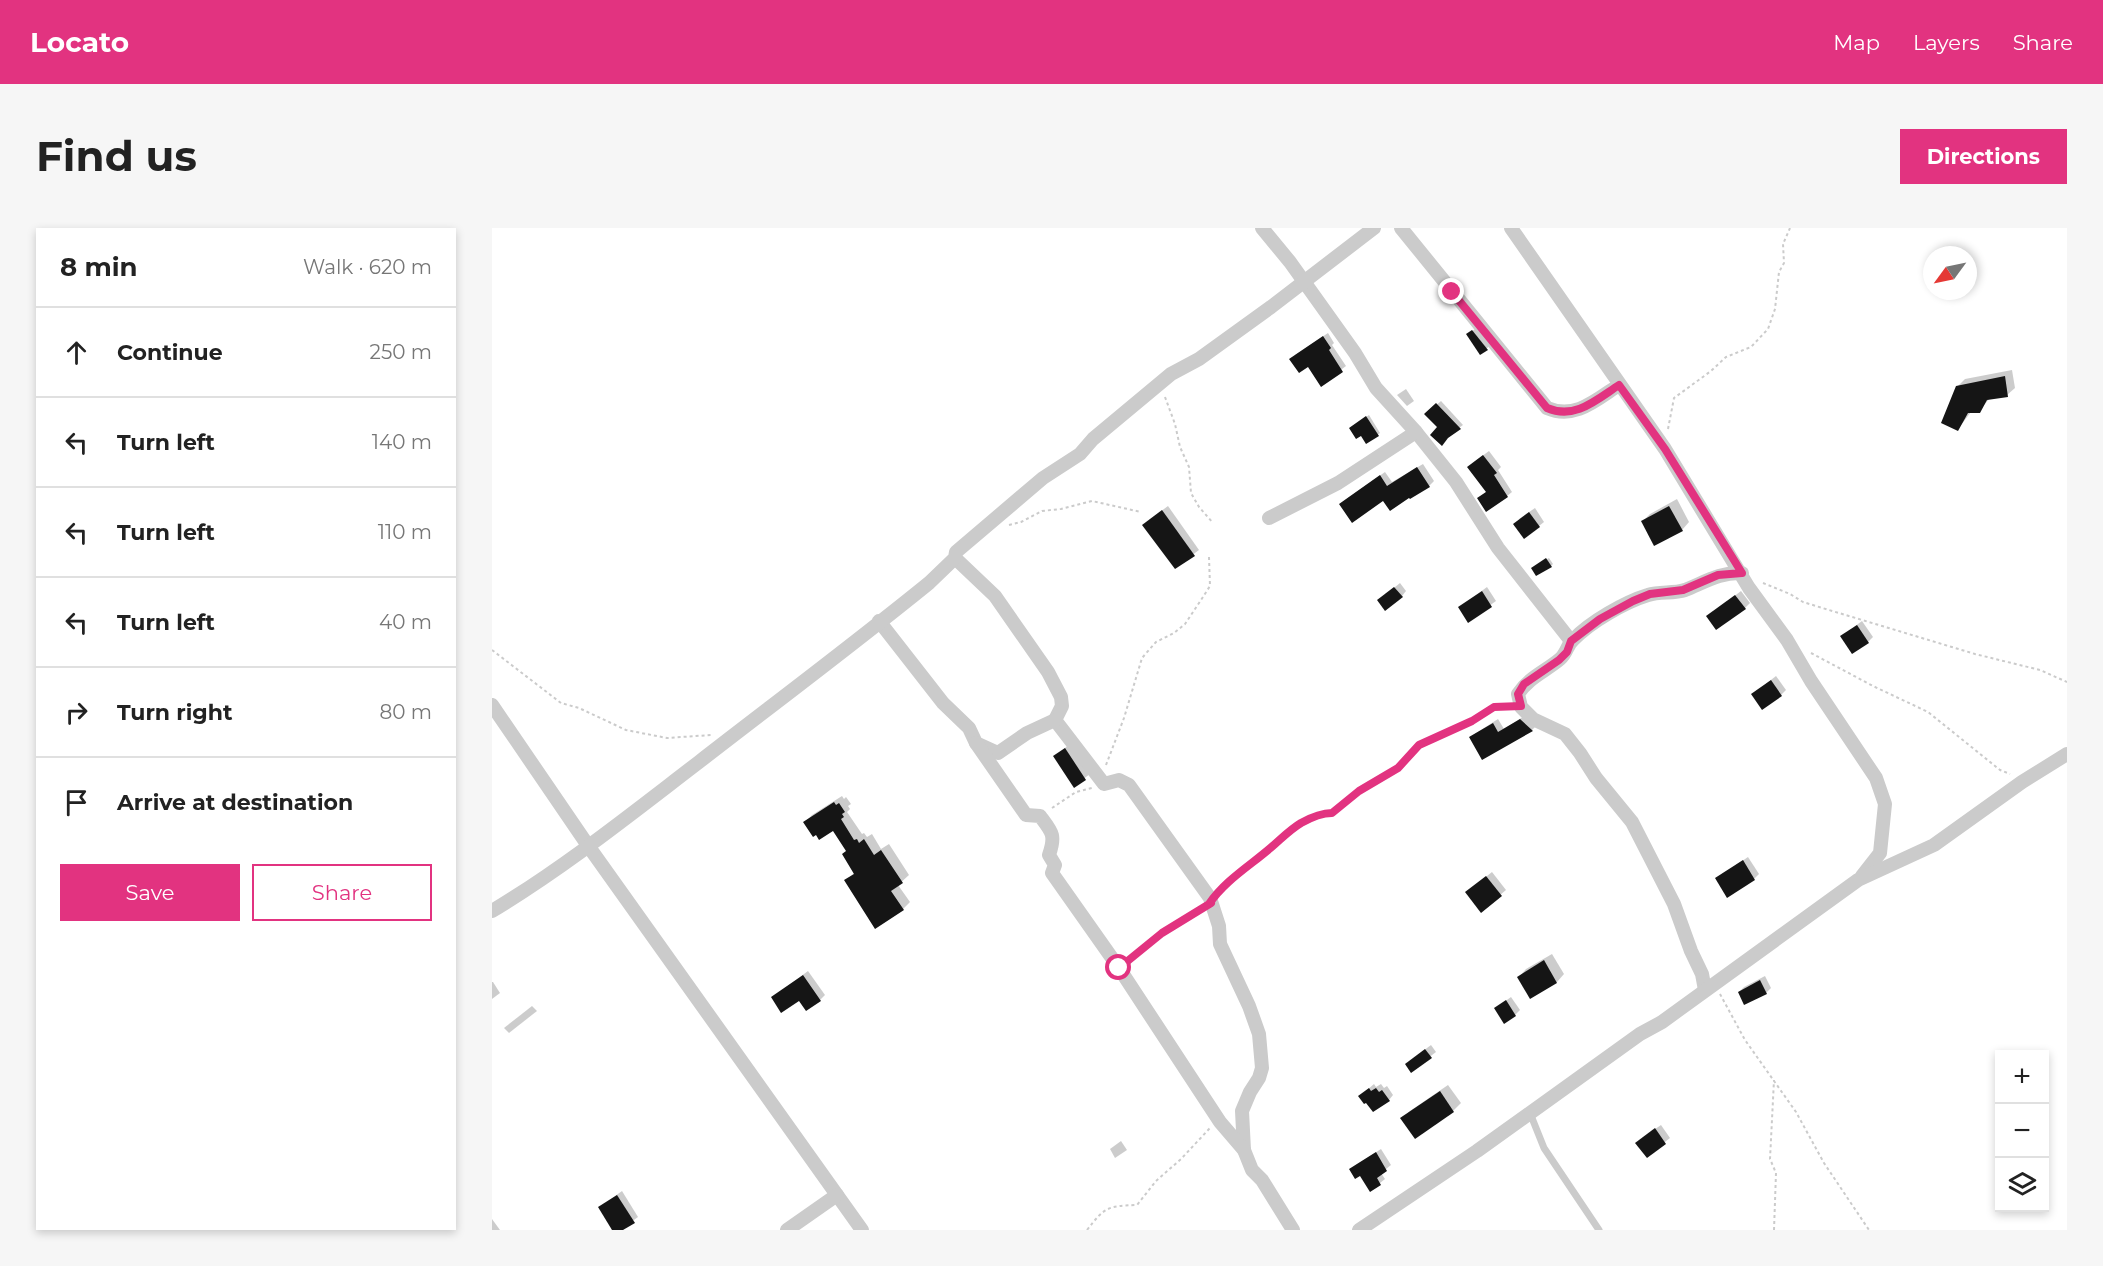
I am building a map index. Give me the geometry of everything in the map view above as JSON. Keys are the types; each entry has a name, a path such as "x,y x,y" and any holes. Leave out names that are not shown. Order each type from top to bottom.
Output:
{"street":[{"path":"1262,228 1290,262 1355,353 1376,388 1416,432 1456,482 1498,548 1571,641"},
{"path":"492,911 589,847 723,744 929,583 955,558 956,552 1043,478 1080,454 1093,440 1171,374 1199,359 1374,228"},
{"path":"1401,228 1547,408 1560,413 1570,413 1588,405 1619,385"},
{"path":"1511,228 1665,449 1749,588 1787,640 1811,681 1876,778 1884,804 1880,853 1858,880"},
{"path":"1269,518 1338,483 1416,432"},
{"path":"955,558 995,596 1048,672 1061,697 1062,706 1055,720 1027,733 998,753 976,743"},
{"path":"1710,987 1691,951 1674,904 1632,822 1596,778 1565,734 1533,719 1521,706 1518,694 1524,684 1567,652 1571,641 1600,619 1650,594 1683,590 1718,575 1742,573"},
{"path":"879,621 943,703 969,728 976,743 1026,815 1040,816 1052,832 1054,838 1049,855 1055,865 1052,873 1119,968 1220,1122 1244,1149"},
{"path":"492,705 589,847 862,1230"},
{"path":"1055,720 1104,784 1119,780 1129,785 1205,889 1219,926 1220,944 1249,1005 1259,1035 1262,1058 1259,1078 1242,1111 1244,1149 1252,1170 1262,1180 1293,1230"},
{"path":"1359,1230 1477,1151 1640,1034 1662,1022 1858,880 1934,844 2022,782 2067,754"},
{"path":"787,1230 837,1196"}],"lane":[{"path":"1530,1113 1544,1148 1599,1230"}],"path":[{"path":"1665,449 1674,398 1712,371 1726,357 1751,347 1768,330 1775,309 1779,272 1784,263 1783,244 1790,228"},
{"path":"1159,384 1171,411 1180,447 1189,467 1189,485 1193,499 1214,523"},
{"path":"1006,526 1022,522 1042,511 1092,501 1141,512"},
{"path":"1040,816 1076,792 1104,784 1107,759 1114,748 1142,658 1156,642 1174,633 1185,624 1202,600 1210,586 1209,557"},
{"path":"1742,573 1803,602 1947,647 2040,670 2067,682"},
{"path":"492,650 561,703 579,708 626,730 667,738 717,735 723,744"},
{"path":"1807,651 1928,712 2000,770 2013,775 2022,782"},
{"path":"1119,968 1162,933 1211,903 1209,904 1233,877 1300,823 1324,813 1332,813 1359,791 1398,768 1419,745 1472,721 1494,707 1521,706"},
{"path":"1710,987 1796,1112 1824,1163 1869,1230"},
{"path":"1774,1080 1770,1159 1776,1173 1774,1230"},
{"path":"1087,1230 1097,1215 1108,1208 1137,1205 1156,1181 1208,1130 1220,1122"}],"building":[{"path":"1472,330 1488,350 1480,355 1466,334"},
{"path":"1323,336 1343,372 1321,387 1308,367 1299,373 1289,359"},
{"path":"2005,376 2008,397 1987,400 1980,413 1968,413 1958,431 1941,423 1956,386"},
{"path":"1436,403 1461,429 1448,438 1442,446 1430,435 1437,427 1424,414"},
{"path":"1366,416 1379,436 1366,444 1361,436 1356,439 1349,428"},
{"path":"1483,455 1497,473 1494,475 1508,497 1486,512 1477,498 1486,492 1467,467"},
{"path":"1417,467 1430,487 1390,511 1383,501 1352,523 1339,504 1380,475 1387,486"},
{"path":"1669,506 1683,531 1654,546 1641,521"},
{"path":"1162,510 1195,556 1175,569 1142,525"},
{"path":"1529,512 1540,527 1524,539 1513,524"},
{"path":"1546,558 1552,567 1536,576 1531,568"},
{"path":"1394,587 1403,597 1385,611 1377,600"},
{"path":"1482,591 1492,607 1468,623 1458,607"},
{"path":"1735,595 1746,609 1716,630 1706,616"},
{"path":"1857,625 1869,643 1852,654 1840,636"},
{"path":"1771,680 1782,696 1762,710 1751,694"},
{"path":"1520,719 1533,731 1482,760 1469,737 1493,723 1498,732"},
{"path":"1065,748 1086,780 1074,788 1053,756"},
{"path":"834,802 836,805 839,803 845,812 841,819 854,840 857,839 859,843 864,839 874,855 881,850 903,883 891,891 904,910 875,929 844,880 854,874 842,854 846,851 833,831 819,840 816,835 813,837 803,822"},
{"path":"1743,860 1755,880 1727,898 1715,878"},
{"path":"1486,876 1502,896 1481,913 1465,892"},
{"path":"1544,960 1557,983 1530,999 1517,977"},
{"path":"803,975 821,1001 806,1011 799,1001 781,1013 771,997"},
{"path":"1760,980 1767,994 1744,1005 1738,992"},
{"path":"1506,1000 1516,1016 1504,1024 1494,1008"},
{"path":"1425,1049 1432,1058 1411,1073 1405,1064"},
{"path":"1369,1088 1371,1091 1376,1088 1379,1092 1382,1090 1390,1101 1373,1112 1358,1096"},
{"path":"1440,1091 1454,1112 1415,1139 1400,1118"},
{"path":"1655,1128 1666,1144 1647,1158 1635,1143"},
{"path":"1376,1152 1387,1171 1377,1178 1381,1185 1370,1192 1360,1176 1355,1179 1349,1169"},
{"path":"617,1195 635,1223 623,1230 612,1230 598,1207"}],"route":[{"path":"1119,968 1162,933 1211,903 1209,904 1233,877 1300,823 1324,813 1332,813 1359,791 1398,768 1419,745 1472,721 1494,707 1521,706 1518,694 1524,684 1559,660 1567,652 1571,641 1600,619 1650,594 1683,590 1718,575 1732,572 1742,573 1665,449 1619,385 1588,405 1570,413 1560,413 1547,408 1452,292"}]}
